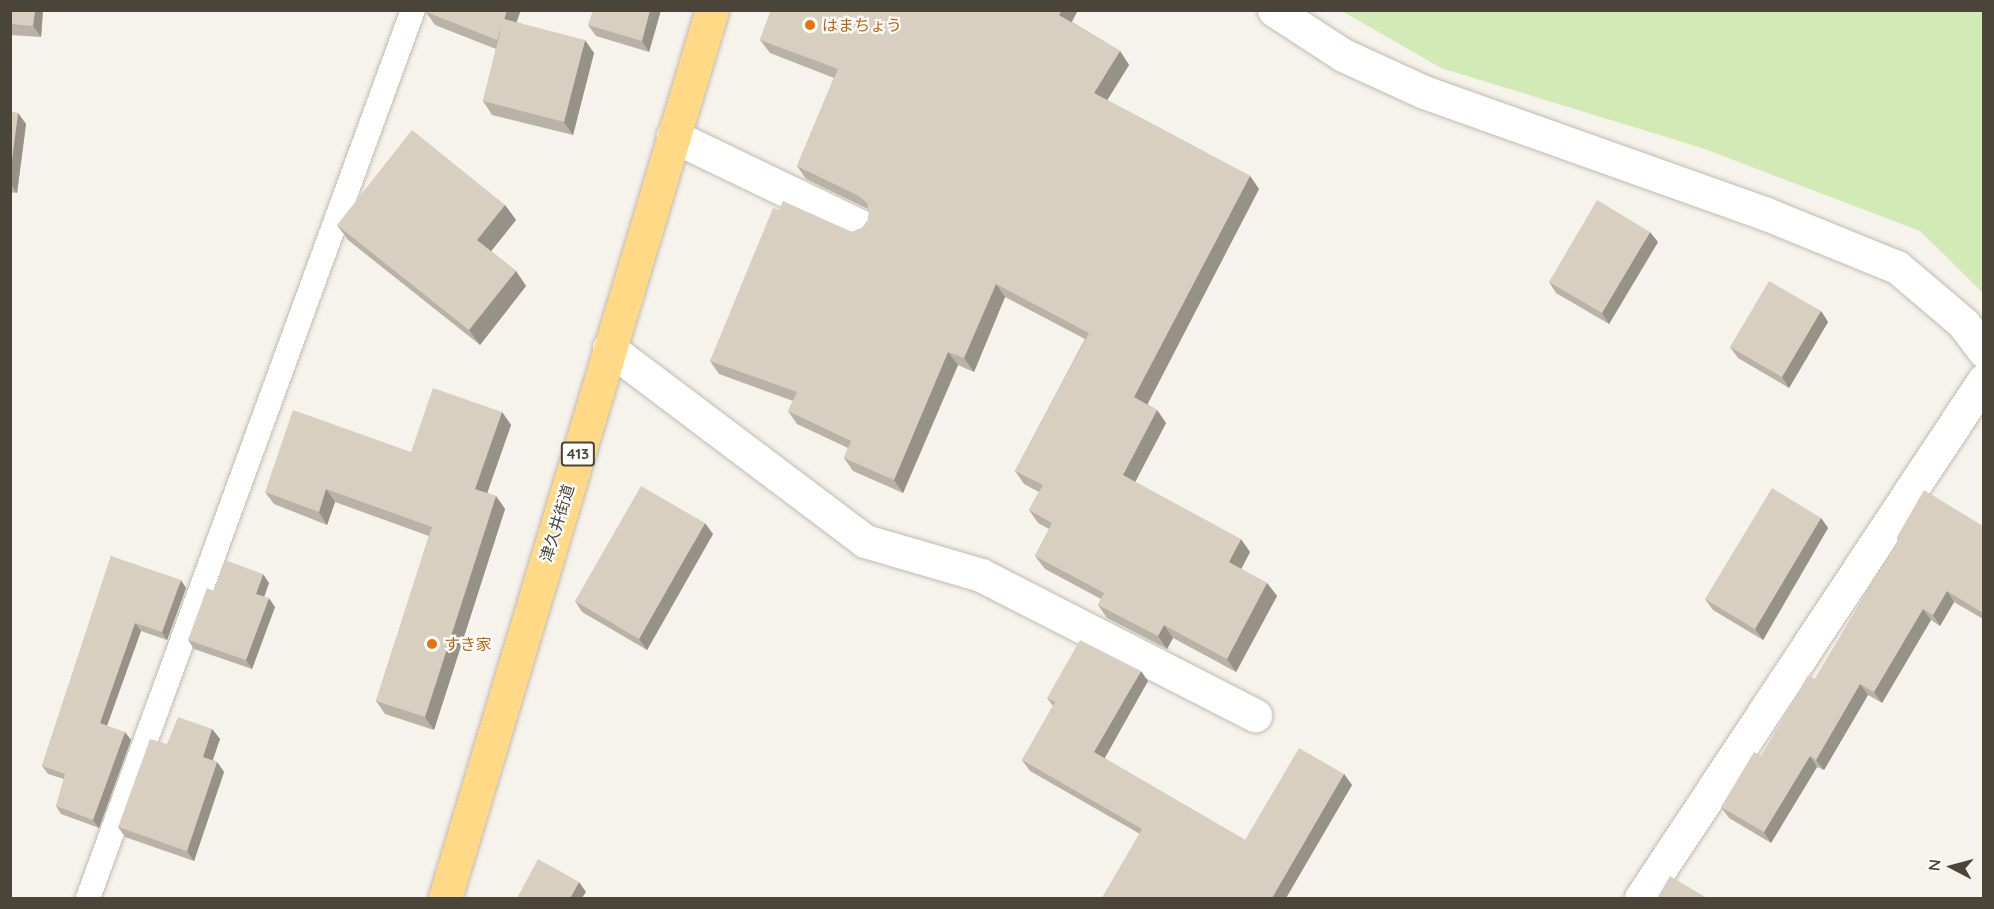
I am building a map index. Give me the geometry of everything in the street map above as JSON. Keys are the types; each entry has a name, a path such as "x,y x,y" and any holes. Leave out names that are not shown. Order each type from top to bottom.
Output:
{"highway":[{"name":"津久井街道","path":"445,898 712,10"}],"street":[{"path":"1274,10 1343,55 1424,92 1764,213 1897,267 1963,323 1983,351"},
{"path":"673,136 860,226"},
{"path":"609,348 865,541 981,575 1255,715"},
{"path":"1641,898 1983,380"}],"lane":[{"path":"88,898 412,10"}],"green space":[{"path":"1342,11 1983,11 1983,293 1920,231 1702,148 1441,68"}],"building":[{"path":"10,10 35,10 33,26 10,24"},
{"path":"426,10 507,10 504,19 585,40 564,122 483,101 502,25 497,40 426,12"},
{"path":"593,10 650,10 642,41 588,25"},
{"path":"771,10 1062,10 1059,15 1120,51 1094,93 1250,176 1134,397 1157,410 1123,475 1241,539 1229,562 1267,583 1227,659 1164,625 1158,636 1098,605 1104,593 1035,556 1052,523 1029,510 1043,485 1015,471 1089,333 996,284 964,358 948,352 894,480 844,458 851,441 788,411 797,392 710,361 773,208 779,210 783,201 852,232 862,228 868,220 867,203 859,196 797,166 838,69 760,40"},
{"path":"10,112 18,113 10,175"},
{"path":"412,130 505,205 477,240 516,271 469,330 337,225"},
{"path":"1597,200 1650,232 1602,313 1549,282"},
{"path":"1769,281 1821,311 1782,377 1730,347"},
{"path":"433,388 502,412 475,489 496,496 425,717 376,701 432,527 326,489 319,512 265,492 293,410 411,452"},
{"path":"641,486 705,523 639,639 575,601"},
{"path":"1772,488 1821,518 1755,629 1705,599"},
{"path":"1924,490 1983,526 1983,613 1947,591 1933,615 1923,609 1874,692 1860,684 1816,760 1810,756 1764,832 1721,807 1754,752 1761,756 1808,675 1815,679 1899,539 1897,537"},
{"path":"111,556 181,580 162,632 135,623 100,723 125,732 93,820 56,806 65,774 42,766"},
{"path":"225,560 263,574 256,594 269,598 246,660 188,640 207,588 214,591"},
{"path":"1080,640 1141,671 1094,752 1245,840 1299,748 1344,774 1272,898 1102,898 1142,829 1022,760 1055,702 1047,698"},
{"path":"178,717 212,729 203,757 217,762 187,851 118,827 150,739 167,744"},
{"path":"538,859 579,882 570,898 517,898"},
{"path":"1670,876 1707,898 1657,898"}],"place":[{"name":"はまちょう","path":"810,25"},
{"name":"すき家","path":"432,644"}]}
